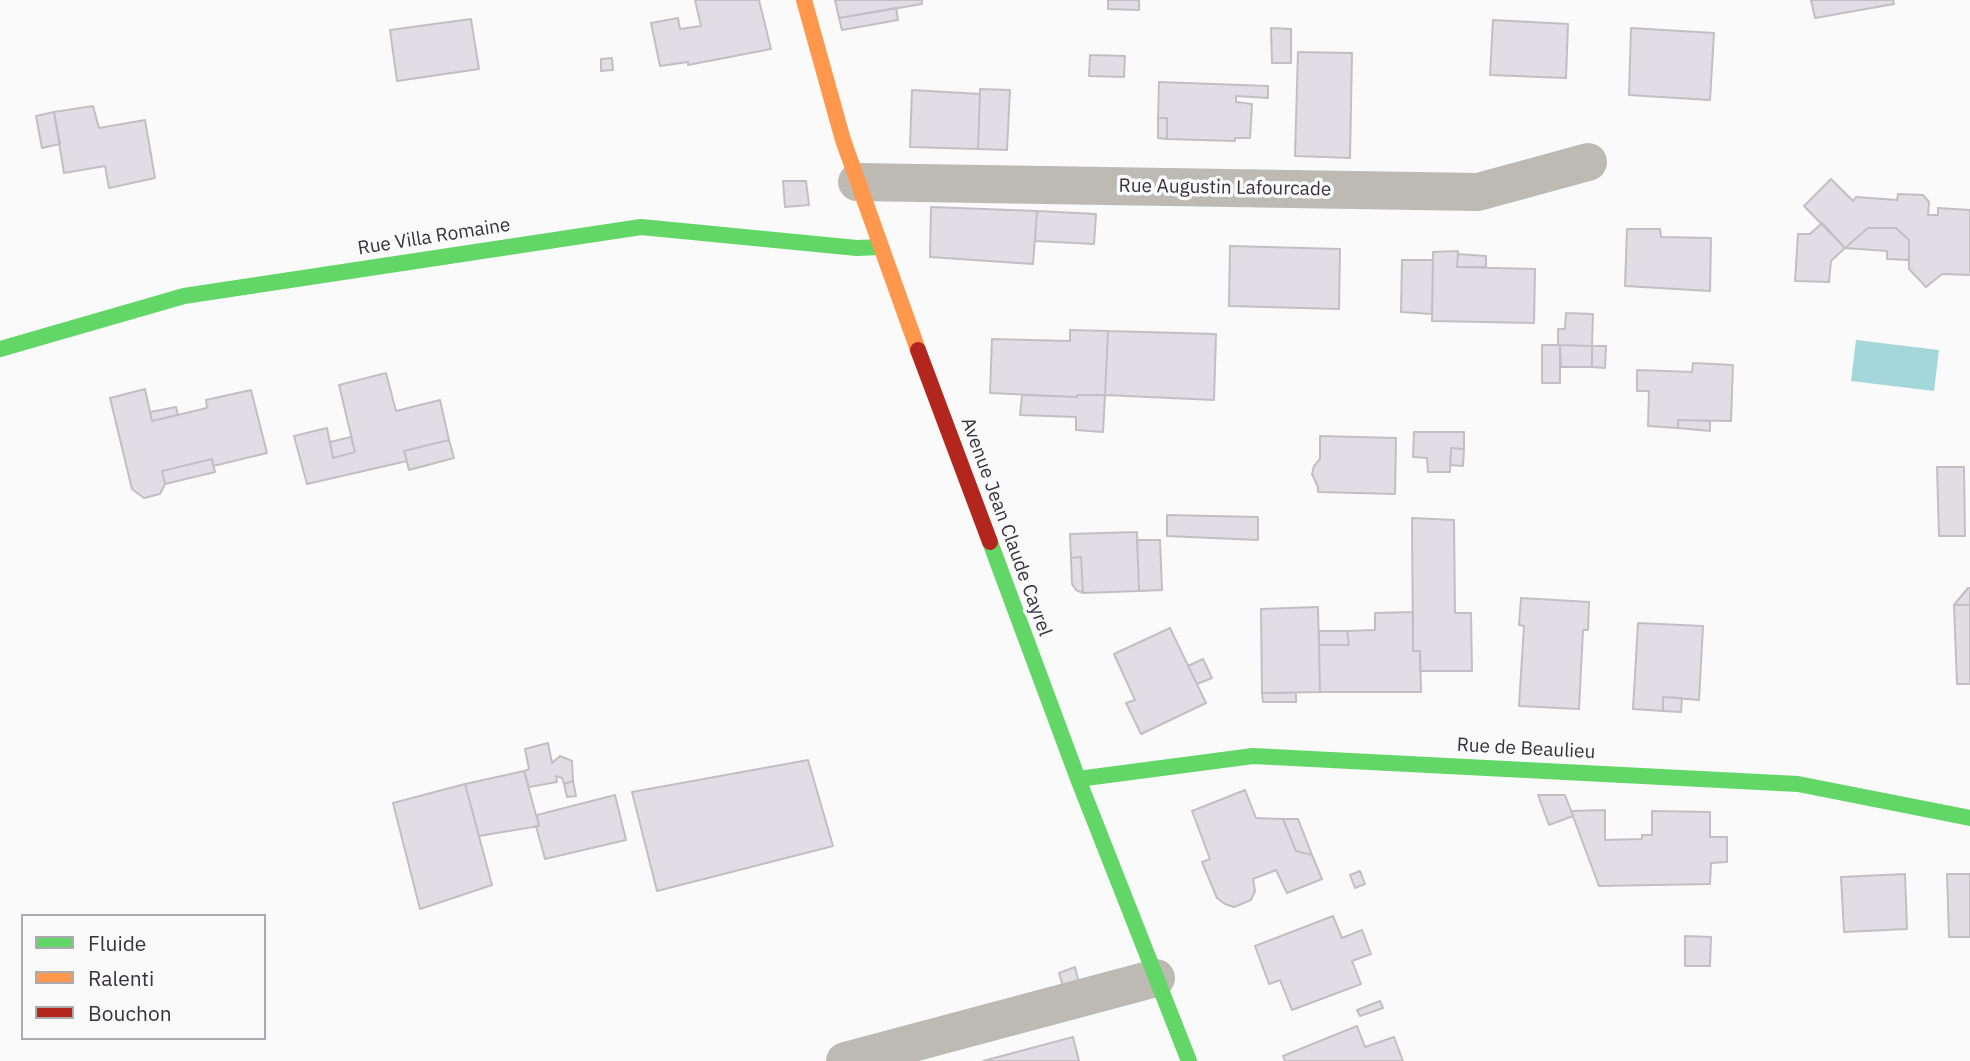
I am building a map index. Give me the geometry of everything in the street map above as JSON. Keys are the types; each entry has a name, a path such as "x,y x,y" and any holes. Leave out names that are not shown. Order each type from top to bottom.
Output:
{"street":[{"name":"Avenue Jean Claude Cayrel","path":"804,0 857,182 880,247 1078,779 1189,1061"},
{"name":"Rue Augustin Lafourcade","path":"857,182 1478,192 1588,162"},
{"name":"Rue Villa Romaine","path":"0,349 184,296 641,227 857,248 880,247"},
{"name":"Rue de Beaulieu","path":"1078,779 1252,757 1798,784 1970,818"},
{"path":"845,1061 1156,978"}],"water":[{"path":"1856,340 1939,350 1934,391 1851,381"}],"building":[{"path":"695,0 759,0 771,49 688,65 688,62 660,66 651,23 678,18 680,29 701,26"},
{"path":"835,0 922,0 922,4 839,18"},
{"path":"1108,0 1139,0 1139,10 1108,9"},
{"path":"1811,0 1893,0 1894,4 1815,18"},
{"path":"896,8 898,20 842,30 839,18"},
{"path":"471,19 479,69 397,81 390,30"},
{"path":"1493,20 1568,24 1566,78 1490,75"},
{"path":"1271,28 1291,29 1291,63 1272,63"},
{"path":"1631,28 1714,33 1710,100 1629,95"},
{"path":"1298,52 1352,53 1350,158 1295,156"},
{"path":"1090,55 1125,56 1124,77 1089,76"},
{"path":"612,58 613,70 601,71 601,59"},
{"path":"1159,82 1268,86 1268,98 1236,96 1236,102 1252,104 1250,138 1235,138 1235,141 1167,139 1167,118 1158,118"},
{"path":"980,89 1010,90 1007,150 978,149"},
{"path":"912,90 980,94 978,149 910,147"},
{"path":"93,106 99,128 145,120 155,178 109,188 105,166 64,173 54,112"},
{"path":"54,112 60,144 42,148 36,116"},
{"path":"1158,118 1167,118 1167,139 1158,138"},
{"path":"1831,179 1853,201 1856,197 1897,200 1898,194 1923,195 1929,202 1928,215 1938,215 1938,208 1970,210 1970,275 1942,274 1926,287 1909,269 1909,240 1896,228 1868,228 1845,248 1804,206"},
{"path":"783,181 806,181 809,205 785,207"},
{"path":"931,207 1037,211 1033,264 930,257"},
{"path":"1037,211 1096,214 1094,244 1035,241"},
{"path":"1822,223 1845,248 1831,261 1829,282 1795,281 1798,234 1810,234"},
{"path":"1868,228 1896,228 1909,240 1909,260 1887,259 1887,251 1845,248"},
{"path":"1627,229 1660,229 1661,237 1711,238 1710,291 1625,286"},
{"path":"1230,246 1340,249 1339,309 1229,306"},
{"path":"1458,251 1457,267 1535,269 1534,323 1432,321 1433,252"},
{"path":"1458,254 1486,256 1486,267 1457,267"},
{"path":"1402,260 1433,260 1432,314 1401,312"},
{"path":"1566,313 1593,314 1592,346 1558,345 1558,329 1565,329"},
{"path":"1070,330 1108,331 1105,395 1077,397 990,393 992,339 1070,341"},
{"path":"1108,331 1216,334 1214,400 1105,395"},
{"path":"1542,345 1560,345 1560,383 1542,383"},
{"path":"1560,345 1592,346 1592,367 1561,367"},
{"path":"1592,346 1606,346 1605,368 1592,367"},
{"path":"1693,363 1733,365 1731,421 1678,420 1678,428 1648,426 1649,391 1637,391 1637,370 1692,372"},
{"path":"386,373 396,411 440,400 449,440 404,451 407,461 307,484 294,436 327,428 333,458 355,452 339,385"},
{"path":"145,389 152,421 207,408 206,400 251,390 267,453 213,466 212,459 162,471 165,484 160,494 144,498 132,489 110,398"},
{"path":"1022,395 1105,395 1103,432 1076,430 1076,417 1020,415"},
{"path":"176,407 178,415 152,421 150,412"},
{"path":"1678,420 1710,421 1710,431 1678,428"},
{"path":"1414,432 1464,432 1464,449 1451,448 1450,472 1428,472 1427,458 1413,457"},
{"path":"1320,436 1396,438 1395,494 1318,492 1312,474 1320,459"},
{"path":"351,437 355,452 333,458 330,442"},
{"path":"449,440 454,458 409,470 404,451"},
{"path":"1451,448 1464,449 1463,466 1450,465"},
{"path":"212,459 215,472 165,484 162,471"},
{"path":"1937,467 1964,467 1965,536 1939,536"},
{"path":"1167,515 1258,517 1258,540 1167,536"},
{"path":"1412,518 1454,520 1455,613 1471,613 1472,671 1420,671 1420,651 1413,651"},
{"path":"1137,532 1139,591 1083,593 1081,557 1071,558 1070,534"},
{"path":"1137,540 1160,540 1162,590 1139,591"},
{"path":"1081,557 1083,593 1076,590 1072,584 1071,558"},
{"path":"1968,588 1970,605 1954,605"},
{"path":"1521,598 1589,602 1588,630 1583,630 1579,709 1519,706 1524,626 1519,625"},
{"path":"1954,605 1970,605 1970,684 1957,684"},
{"path":"1318,607 1320,692 1262,693 1261,609"},
{"path":"1413,612 1413,651 1420,651 1421,692 1320,692 1319,645 1349,645 1347,631 1375,630 1375,613"},
{"path":"1638,623 1703,626 1699,700 1663,697 1663,711 1633,709"},
{"path":"1170,628 1206,703 1141,734 1126,703 1135,700 1114,654"},
{"path":"1319,631 1347,631 1349,645 1319,645"},
{"path":"1203,659 1212,678 1197,684 1188,666"},
{"path":"1262,693 1296,693 1296,702 1263,702"},
{"path":"1663,697 1682,698 1681,712 1663,711"},
{"path":"548,743 552,763 560,756 572,761 573,781 564,784 562,778 556,776 557,782 529,787 524,771 529,769 525,749"},
{"path":"808,760 833,846 657,891 632,792"},
{"path":"524,771 539,826 479,836 465,784"},
{"path":"573,781 576,796 567,797 564,784"},
{"path":"465,784 492,885 420,909 393,803"},
{"path":"1245,790 1256,818 1283,819 1296,851 1312,855 1322,879 1287,893 1276,870 1253,879 1255,891 1251,900 1234,907 1217,898 1202,862 1210,859 1192,811"},
{"path":"615,795 626,840 545,859 536,826 539,826 537,815"},
{"path":"1538,795 1565,795 1573,816 1549,825"},
{"path":"1605,810 1605,840 1642,839 1642,835 1652,835 1652,811 1710,812 1710,837 1727,837 1727,862 1711,863 1710,884 1599,886 1571,811"},
{"path":"1283,819 1298,819 1312,855 1296,851"},
{"path":"1360,871 1365,884 1355,888 1350,875"},
{"path":"1905,874 1907,929 1844,932 1841,877"},
{"path":"1947,874 1970,874 1970,937 1949,937"},
{"path":"1333,916 1342,938 1362,930 1371,954 1352,961 1361,984 1292,1010 1280,980 1269,984 1255,946"},
{"path":"1685,936 1711,937 1710,966 1685,966"},
{"path":"1075,967 1079,983 1063,987 1059,973"},
{"path":"1380,1001 1383,1008 1360,1016 1357,1010"},
{"path":"1357,1026 1365,1047 1394,1037 1403,1061 1285,1061 1283,1056"},
{"path":"1073,1037 1079,1061 983,1061"}],"traffic: fast":[{"path":"0,349 184,296 641,227 857,248 880,247"},
{"path":"990,542 1078,779 1189,1061"},
{"path":"1078,779 1253,756 1798,784 1970,818"}],"traffic: slow":[{"path":"804,0 843,140 918,350"}],"traffic: jam":[{"path":"918,350 990,542"}]}
